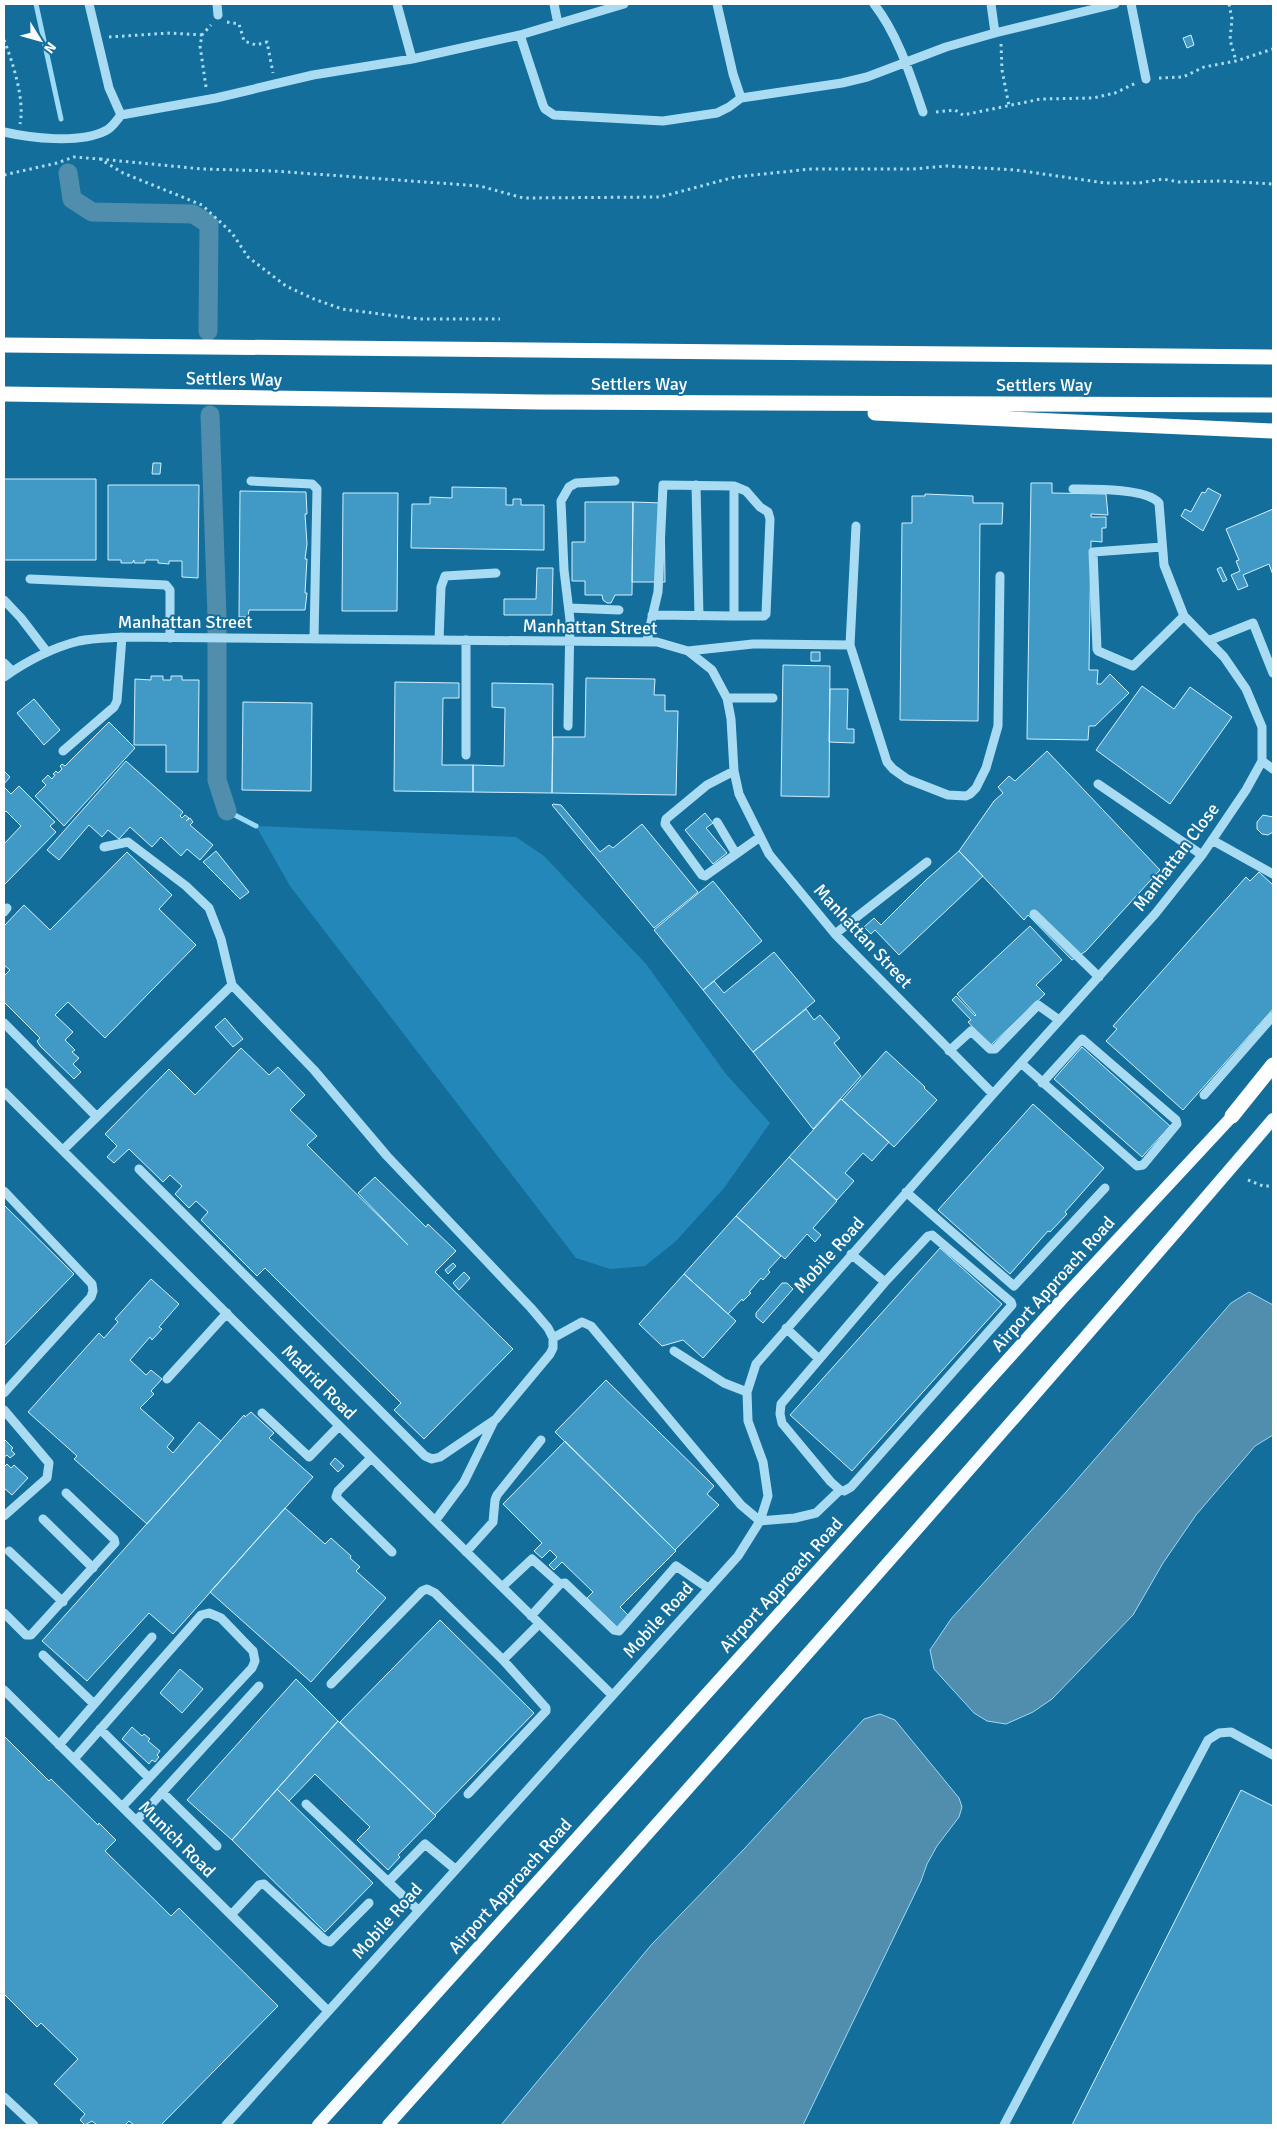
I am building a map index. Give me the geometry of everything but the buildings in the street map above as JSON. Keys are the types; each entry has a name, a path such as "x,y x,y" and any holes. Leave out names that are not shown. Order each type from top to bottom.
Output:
{"highway":[{"name":"Settlers Way","path":"4,345 1273,357"},
{"name":"Settlers Way","path":"4,394 539,402 1273,405"},
{"path":"539,402 970,416 1273,431"},
{"path":"1232,1116 1273,1065"}],"main road":[{"name":"Airport Approach Road","path":"318,2125 1057,1304 1273,1071"},
{"path":"388,2125 788,1675 1136,1279 1273,1119"}],"street":[{"path":"90,4 110,88 121,115"},
{"path":"217,4 218,15"},
{"path":"397,4 412,59"},
{"path":"554,4 558,24"},
{"path":"4,132 18,135 80,138 104,132 121,115 210,99 313,75 412,59 520,34 624,4"},
{"path":"717,4 733,74 741,98"},
{"path":"874,4 889,25 906,63 923,112"},
{"path":"991,4 999,32"},
{"path":"520,34 543,105 545,109 554,115 663,121 717,113 741,98 842,83 867,77 946,47 1114,4"},
{"path":"1131,4 1146,79"},
{"path":"251,481 312,484 317,489 314,639"},
{"path":"568,726 570,642 562,497 569,487 576,483 614,481"},
{"path":"647,642 652,615 658,592 663,485 734,486 751,494 760,507 768,512 770,519 766,614 764,616 652,615"},
{"path":"696,485 699,616"},
{"path":"734,486 734,616"},
{"path":"1073,488 1113,490 1152,497 1159,503 1164,565 1184,616 1133,666 1097,649 1093,552 1162,547"},
{"path":"856,526 850,645 887,762 907,779 948,795 970,794 976,788 986,768 998,726 1000,576"},
{"path":"439,640 441,586 445,576 496,573"},
{"path":"30,579 166,585 170,590 170,638"},
{"path":"4,600 21,618 47,652"},
{"path":"569,608 619,610"},
{"name":"Manhattan Close","path":"993,1094 1155,914 1202,855 1246,790 1262,761 1262,727 1246,689 1224,657 1184,616"},
{"path":"1208,641 1253,623 1273,673"},
{"path":"63,751 114,707 117,701 122,637"},
{"name":"Manhattan Street","path":"4,677 47,652 80,641 122,637 657,642 688,651 712,670 727,698 731,719 734,771 738,794 769,854 835,934 993,1094"},
{"path":"466,640 466,755"},
{"path":"688,651 753,644 850,645"},
{"path":"4,663 12,671"},
{"path":"727,698 773,698"},
{"path":"1262,761 1273,769"},
{"path":"734,771 707,785 666,819 665,824 703,876 708,876 760,837"},
{"path":"1098,784 1202,855"},
{"path":"717,822 736,854"},
{"path":"1212,840 1273,874"},
{"path":"104,847 128,842 186,886 209,908 221,939 232,985 314,1070 400,1170 531,1308 548,1328 553,1338 553,1348 550,1354 496,1418 464,1482 435,1521"},
{"path":"835,934 927,862"},
{"path":"1034,914 1099,977"},
{"path":"63,1150 232,985"},
{"path":"949,1051 971,1031 990,1049 994,1049 1038,1005 1059,1020"},
{"path":"1204,1095 1273,1016"},
{"path":"4,1023 96,1116"},
{"path":"1020,1063 1138,1166 1143,1165 1177,1124 1176,1120 1082,1039 1042,1082"},
{"name":"Madrid Road","path":"4,1092 612,1695"},
{"name":"Mobile Road","path":"226,2125 738,1556 760,1522 768,1496 764,1462 748,1421 747,1392 756,1364 993,1094"},
{"path":"139,1169 425,1456 432,1458 440,1457 496,1418"},
{"path":"906,1192 1014,1286 1106,1188"},
{"path":"4,1191 92,1284 93,1291 91,1298 4,1393"},
{"path":"932,1235 1004,1296 1012,1305 851,1487 844,1491 831,1482 782,1424 781,1404 885,1282 928,1236 932,1235"},
{"path":"851,1254 885,1282"},
{"path":"166,1380 226,1313"},
{"path":"553,1338 582,1322 591,1326 741,1505 760,1522 795,1518 816,1513 840,1490"},
{"path":"786,1328 819,1359"},
{"path":"674,1351 724,1383 747,1392"},
{"path":"4,1410 49,1462 49,1470 47,1478 4,1516"},
{"path":"262,1413 309,1457 339,1426"},
{"path":"466,1552 493,1522 497,1495 541,1440"},
{"path":"371,1458 338,1491 336,1496 392,1552"},
{"path":"4,1613 29,1636 63,1602 115,1543 114,1539 66,1493"},
{"path":"43,1519 93,1568"},
{"path":"9,1551 63,1602"},
{"path":"502,1587 532,1559 560,1584"},
{"path":"531,1616 560,1584 565,1583 616,1631 620,1629 677,1565 708,1588"},
{"path":"331,1684 422,1591 427,1589 435,1592 546,1705 546,1711 468,1794"},
{"path":"74,1759 201,1615 209,1613 221,1618 253,1651 256,1656 252,1668 122,1807"},
{"path":"503,1660 539,1624"},
{"path":"59,1745 152,1638"},
{"path":"43,1656 94,1704"},
{"path":"136,1821 259,1686"},
{"name":"Munich Road","path":"4,1690 328,2011"},
{"path":"100,1729 149,1778"},
{"path":"1004,2125 1208,1740 1219,1733 1231,1732 1273,1755"},
{"path":"162,1792 217,1846"},
{"path":"306,1804 418,1910"},
{"path":"388,1882 425,1844 455,1869"},
{"path":"231,1915 259,1885 264,1884 325,1940 330,1942 368,1903"},
{"path":"4,2097 34,2125"}],"path":[{"path":"1229,4 1232,19 1230,40 1236,61"},
{"path":"210,99 201,54 202,35 218,15 227,23 239,24 244,41 256,45 267,42 275,83"},
{"path":"999,32 1002,70 1009,106"},
{"path":"99,39 170,33 202,35"},
{"path":"4,40 11,59 22,114 18,135"},
{"path":"923,112 925,114 941,110 955,110 963,115 1041,99 1093,98 1115,93 1146,79 1183,77 1204,67 1236,61 1273,49"},
{"path":"4,175 57,163 74,157 202,169 273,171 480,186 523,198 660,197 734,177 811,169 913,169 946,166 1016,170 1105,183 1163,179 1179,182 1222,181 1273,184"},
{"path":"100,159 123,173 202,205 232,233 248,257 286,286 314,299 342,309 419,319 500,318"},
{"path":"1248,1180 1263,1186 1273,1186"}],"shaded area":[{"path":"256,826 516,837 544,856 646,964 726,1074 770,1123 724,1188 676,1241 645,1266 610,1269 576,1258 290,886"},
{"path":"1249,1292 1273,1305 1273,1435 1255,1446 1196,1515 1163,1563 1133,1615 1052,1699 1033,1712 1006,1724 987,1721 974,1713 934,1669 930,1650 951,1619 1067,1491 1231,1303"},
{"path":"880,1714 895,1720 959,1798 962,1807 959,1817 937,1846 927,1864 921,1881 803,2125 501,2125 652,1944 745,1848 864,1719"}],"waterway":[{"path":"36,4 61,119"},
{"path":"68,173 72,199 92,212 193,214 209,224 208,331"},
{"path":"210,415 217,616 217,780 227,811"},
{"path":"227,811 256,826"}]}
